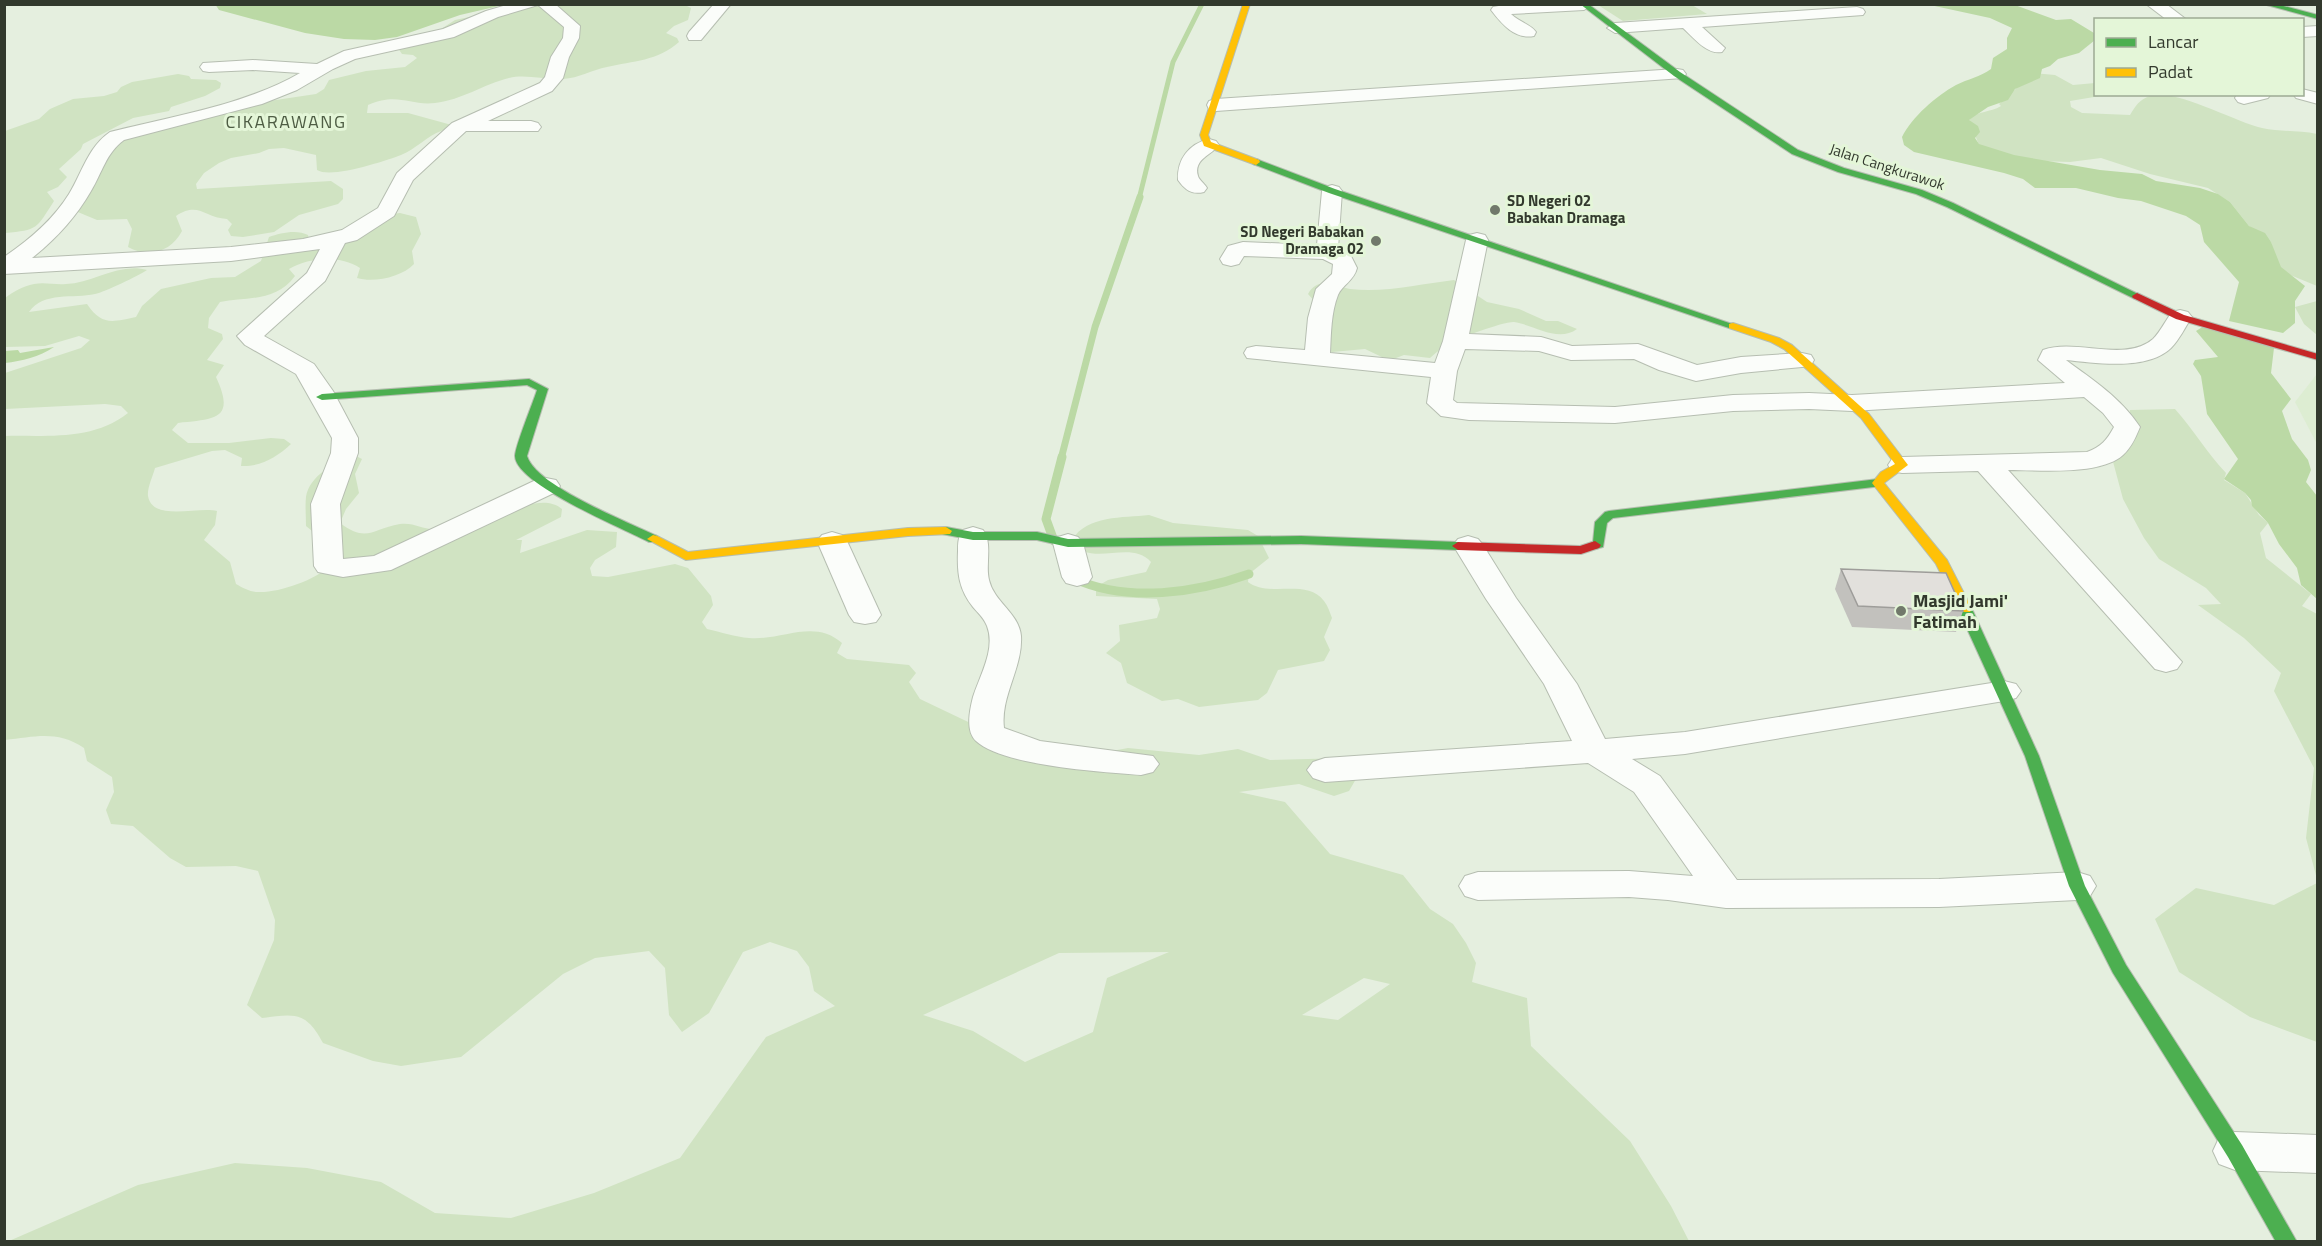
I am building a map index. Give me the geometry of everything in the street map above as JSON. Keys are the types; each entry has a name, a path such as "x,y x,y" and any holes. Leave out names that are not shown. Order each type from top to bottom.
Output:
{"street":[{"path":"5,266 30,251 63,216 81,192 108,141 131,130 183,119 273,94 350,55 448,33 492,14 531,4"},
{"path":"5,266 231,254 335,240 350,235 387,212 404,177 458,128 538,92 554,78 560,57 571,38 572,26 545,4"},
{"path":"695,36 723,4"},
{"path":"1247,4 1220,84 1216,105 1204,135 1209,145 1332,191 1753,331 1788,347 1852,403 1894,450 1902,465"},
{"path":"2154,4 2177,18"},
{"path":"2266,4 2318,17"},
{"path":"1528,32 1512,25 1499,10 1584,5"},
{"name":"Jalan Cangkurawok","path":"1584,5 1677,74 1810,159 1919,192 1950,205 2191,321 2318,357"},
{"path":"1615,28 1857,12"},
{"path":"1687,23 1716,48"},
{"path":"209,67 253,65 320,69"},
{"path":"1216,105 1677,74"},
{"path":"477,99 435,123 458,128 531,127"},
{"path":"1197,188 1188,180 1191,158 1193,154 1209,145"},
{"path":"1327,252 1332,191"},
{"path":"335,240 317,276 249,336 254,341 276,350 307,369 345,438 346,449 327,497 325,519 329,566 343,568 380,564 546,486"},
{"path":"1477,240 1455,341 1444,371 1440,403 1450,410 1615,415 1733,403 1809,401 1852,403 2088,389"},
{"path":"1231,259 1236,251 1243,249 1327,252 1342,259 1346,268 1339,282 1328,289 1320,318 1317,357"},
{"path":"322,397 529,382 537,384 543,389 521,456 524,466 546,486 686,556 908,532 953,531 973,536 1037,536 1066,543 1301,540 1581,550 1599,544 1601,522 1609,515 1878,483 1902,465 2088,460 2107,455 2119,445 2127,426 2119,412 2050,360 2052,355 2060,352 2120,356 2143,354 2160,346 2191,321"},
{"path":"1455,341 1541,344 1571,353 1638,351 1668,365 1696,373 1741,365 1802,360"},
{"path":"1256,353 1317,357 1444,371"},
{"path":"1987,464 2166,662"},
{"path":"1878,483 1942,563 2004,691 2032,756 2078,886 2119,968 2235,1151 2287,1242"},
{"path":"973,536 975,587 999,617 1005,635 1002,663 986,708 988,733 999,741 1045,753 1141,764"},
{"path":"832,541 865,615"},
{"path":"1066,543 1077,577"},
{"path":"1468,545 1501,599 1560,684 1594,751 1647,784 1726,894"},
{"path":"1325,770 1685,743 2004,691"},
{"path":"1478,886 1629,884 1668,886 1726,894 1939,892 2078,886"},
{"path":"2235,1151 2318,1154"}],"shaded area":[{"path":"215,4 503,5 460,15 397,37 375,40 344,39 305,33 219,10"},
{"path":"531,4 683,4 691,8 688,20 674,26 666,33 677,38 679,42 654,57 601,68 569,78 509,78 454,99 435,103 396,99 378,101 368,105 367,113 408,113 459,127 436,133 393,158 346,171 324,172 317,170 316,155 284,148 269,149 219,163 204,173 196,184 197,189 331,181 343,189 343,199 338,204 299,215 274,232 243,237 231,236 228,230 232,224 227,219 190,210 176,216 182,231 172,244 159,251 144,252 128,247 132,229 127,219 97,220 73,210 121,138 243,105 316,94 324,89 329,80 366,71 405,67 417,58 413,55 402,54 393,41 438,31 455,20"},
{"path":"1598,5 1692,5 1707,14 1623,21"},
{"path":"1930,5 2015,5 2056,20 2071,19 2094,33 2094,41 2079,53 2058,59 2042,69 2040,78 2015,89 2008,100 1988,107 1969,120 1978,126 1980,132 1975,138 1979,144 2014,155 2100,170 2142,174 2156,181 2200,188 2218,194 2230,202 2249,226 2265,233 2281,267 2305,286 2295,301 2295,323 2283,333 2229,321 2239,282 2204,242 2200,225 2186,216 2141,201 2076,188 2035,188 2023,179 1914,152 1904,145 1902,137 1906,129 1933,101 1956,85 1991,69 1993,58 2007,49 2007,38 2012,28 1990,18"},
{"path":"2033,73 2055,75 2073,85 2094,83 2094,96 2100,96 2070,101 2071,107 2082,113 2130,115 2143,99 2150,96 2173,96 2250,125 2317,134 2317,286 2276,269 2271,242 2249,226 2230,202 2208,188 2150,174 2101,158 2070,162 2018,159 1979,145 1969,120 2001,106 1999,104"},
{"path":"178,74 189,76 191,79 216,80 221,83 220,88 205,96 171,107 169,111 133,118 83,144 81,149 59,169 67,177 58,187 47,192 54,201 39,223 24,231 5,233 5,131 39,119 50,109 73,99 104,96 117,92 121,87 132,82"},
{"path":"400,213 416,217 421,234 412,251 414,264 409,269 387,278 371,280 357,278 360,268 343,261 325,259 306,262 289,269 295,276 279,290 260,297 220,302 209,318 208,328 222,334 223,339 207,360 224,365 216,377 222,391 223,409 212,418 178,423 172,430 188,443 229,443 271,438 284,439 291,444 274,457 255,465 241,466 242,458 225,450 212,451 155,468 148,496 151,504 167,511 217,511 215,525 204,540 230,562 236,584 255,592 266,592 306,581 329,566 328,544 306,526 306,497 312,482 324,470 354,455 362,459 355,474 359,493 346,509 340,523 349,529 370,533 405,524 436,529 532,504 555,505 562,509 561,517 516,540 522,540 520,553 587,530 617,532 616,547 595,560 590,568 592,576 608,577 675,564 688,568 711,596 713,605 702,622 707,629 749,638 797,632 820,632 842,643 837,653 847,659 909,665 916,673 909,682 920,699 1025,749 1075,758 1128,748 1199,755 1238,749 1270,760 1346,758 1356,779 1349,791 1334,796 1299,784 1239,792 1285,802 1330,854 1403,875 1430,909 1453,924 1476,963 1472,982 1527,998 1531,1046 1630,1141 1671,1206 1689,1241 9,1241 138,1185 235,1163 307,1168 381,1182 435,1213 511,1218 594,1193 680,1158 766,1037 835,1006 814,991 809,967 797,951 770,942 743,952 709,1013 682,1032 669,1015 665,968 649,951 595,958 563,974 461,1057 401,1066 373,1061 323,1043 311,1025 299,1017 262,1018 247,1005 274,940 275,920 258,871 236,866 186,867 170,858 133,826 111,824 106,810 114,792 112,777 87,761 84,748 74,742 46,736 5,740 5,436 69,435 100,428 128,413 121,406 105,404 5,409 5,373 81,348 90,340 79,336 45,346 5,347 5,298 18,289 34,284 76,283 117,271 137,268 147,270 100,293 50,298 35,305 29,312 87,304 98,316 108,321 136,317 142,306 161,289 211,278 235,277 261,261 269,237 299,232 308,235 310,243 316,245 376,216","holes":["1169,952 1107,978 1093,1032 1025,1062 973,1031 923,1015 1059,953","1364,978 1390,984 1338,1020 1302,1015"]},
{"path":"1454,280 1487,302 1519,309 1546,321 1558,321 1577,329 1570,333 1554,334 1509,322 1449,343 1430,358 1404,355 1384,358 1365,349 1332,352 1320,349 1317,304 1308,294 1316,286 1330,283 1350,289 1376,290"},
{"path":"2317,301 2317,335 2304,324 2295,307"},
{"path":"2204,326 2274,348 2271,373 2291,399 2282,411 2292,439 2308,460 2311,470 2306,482 2317,496 2317,599 2301,585 2297,568 2279,544 2268,523 2252,506 2251,500 2245,493 2224,479 2238,459 2207,414 2201,376 2193,364 2195,360 2218,357 2196,331"},
{"path":"54,347 30,358 5,363 5,351 18,350 20,353"},
{"path":"2317,374 2317,444 2295,402"},
{"path":"2175,409 2226,473 2224,480 2245,493 2259,515 2268,523 2260,533 2266,558 2311,594 2302,606 2317,614 2317,879 2306,838 2314,768 2274,691 2281,673 2244,638 2198,605 2221,604 2206,588 2159,559 2144,538 2123,499 2108,443 2128,433 2130,410"},
{"path":"1149,515 1173,523 1248,530 1258,536 1269,558 1249,574 1248,582 1266,588 1308,591 1317,594 1324,601 1332,618 1324,637 1330,650 1324,661 1278,670 1267,693 1258,700 1199,707 1178,699 1162,701 1127,683 1121,663 1106,653 1120,641 1119,625 1157,618 1160,609 1157,599 1096,596 1096,587 1108,580 1146,572 1151,562 1142,555 1132,553 1089,553 1079,549 1072,540 1087,526 1096,522"},
{"path":"2317,883 2317,1042 2250,1017 2179,972 2155,919 2196,888 2274,905"}],"building":[{"path":"1841,569 1946,573 1963,611 1858,606"}],"waterway":[{"path":"1139,199 1173,62 1202,4"},
{"path":"1061,459 1095,327 1140,197"},
{"path":"1054,541 1046,519 1062,457"},
{"path":"1075,579 1117,591 1162,593 1207,586 1249,574"}],"traffic: fast":[{"path":"1583,4 1677,74 1795,152 1841,170 1919,192 1950,205 2137,296"},
{"path":"2266,4 2318,17"},
{"path":"1256,162 1332,191 1733,326"},
{"path":"322,397 529,382 543,389 521,456 524,466 546,486 653,539"},
{"path":"1595,545 1599,544 1601,522 1609,515 1878,483"},
{"path":"946,531 973,536 1037,536 1068,543 1301,540 1458,546"},
{"path":"1965,609 2032,756 2077,886 2119,968 2235,1151 2287,1242"}],"traffic: slow":[{"path":"1247,4 1204,135 1207,144 1256,162"},
{"path":"1733,326 1775,340 1788,347 1865,416 1902,465 1885,475 1878,483 1942,563 1965,609"},
{"path":"653,539 686,556 908,532 946,531"}],"traffic: jam":[{"path":"2137,296 2180,317 2318,357"},
{"path":"1458,546 1581,550 1595,545"}],"place":[{"name":"SD Negeri 02 Babakan Dramaga","path":"1495,210"},
{"name":"SD Negeri Babakan Dramaga 02","path":"1376,241"},
{"name":"Masjid Jami' Fatimah","path":"1901,611"}],"district":[{"name":"CIKARAWANG","path":"286,122"}]}
